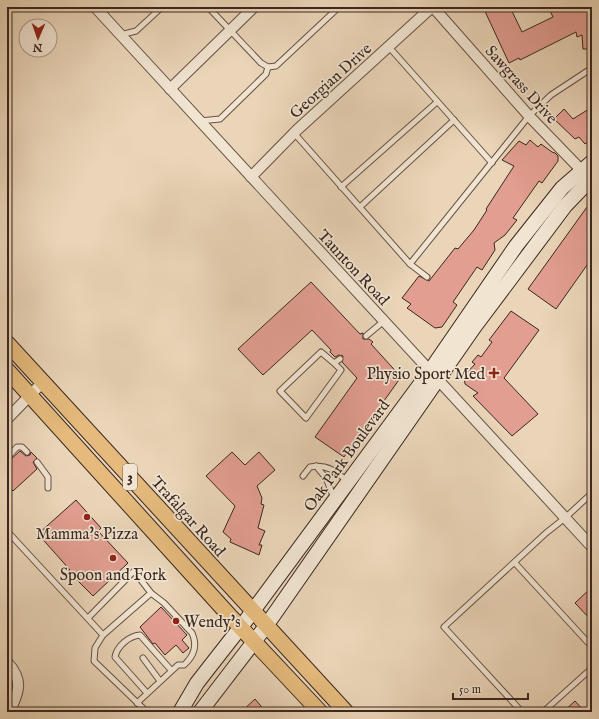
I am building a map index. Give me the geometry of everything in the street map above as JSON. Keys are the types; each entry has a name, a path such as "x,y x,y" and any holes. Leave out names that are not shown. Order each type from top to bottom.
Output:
{"main road":[{"name":"Trafalgar Road","path":"7,343 43,382 247,619"},
{"name":"Trafalgar Road","path":"7,370 260,633 346,712"},
{"name":"Trafalgar Road","path":"260,633 320,712"}],"street":[{"name":"Taunton Road","path":"95,7 592,547"},
{"path":"170,89 254,7"},
{"name":"Georgian Drive","path":"251,177 294,133 432,7"},
{"name":"Sawgrass Drive","path":"432,7 529,116 589,172"},
{"name":"Oak Park Boulevard","path":"180,712 197,683 247,619 334,499 475,326 589,172"},
{"name":"Oak Park Boulevard","path":"200,712 260,633 360,491 434,376"},
{"path":"7,419 43,382"},
{"path":"7,662 13,669 19,684 17,696 8,712"}],"lane":[{"path":"120,35 136,31 162,7"},
{"path":"208,7 261,63 268,67 276,66 339,7"},
{"path":"388,46 492,163"},
{"path":"199,121 220,119 266,74 268,67"},
{"path":"410,264 529,116 551,95 592,68"},
{"path":"341,187 437,102"},
{"path":"360,208 454,120"},
{"path":"294,133 410,264 427,277"},
{"path":"366,336 384,321"},
{"path":"321,352 334,363 341,370 306,418 280,391 321,352"},
{"path":"334,363 340,359"},
{"path":"7,458 17,447 22,446 27,452"},
{"path":"36,462 48,476 48,488"},
{"path":"316,466 326,478 334,499"},
{"path":"303,476 310,467 316,466 333,469 360,491"},
{"path":"522,712 444,627 546,533 592,493"},
{"path":"7,531 103,635"},
{"path":"515,563 592,647"},
{"path":"88,618 134,571 151,593 192,633 195,639 195,652 191,659 184,665 178,665 171,670 137,703"},
{"path":"147,712 94,661 95,648 103,635 151,593"},
{"path":"147,693 115,657 116,650 134,636 140,635 171,670"},
{"path":"143,658 160,681"},
{"path":"543,712 592,668"}],"building":[{"path":"483,7 510,7 522,32 553,17 548,7 592,7 592,49 583,49 582,35 577,37 576,32 520,60 519,58 509,63"},
{"path":"592,107 592,139 585,144 579,137 575,139 554,119 564,109 573,119"},
{"path":"530,140 538,147 541,144 555,153 558,156 558,161 542,183 539,181 513,218 517,220 505,235 494,243 495,250 482,270 477,267 453,302 457,305 442,327 435,328 407,308 411,304 402,298 419,276 429,281 455,248 458,249 474,230 514,166 502,160 519,141 526,145"},
{"path":"587,207 592,210 592,258 556,309 528,289"},
{"path":"311,282 360,334 363,333 363,339 369,339 373,342 371,344 401,377 344,457 315,437 357,378 342,362 343,356 339,355 335,357 330,352 331,350 312,330 263,375 238,349"},
{"path":"511,311 539,330 504,378 538,414 512,436 473,396 478,393 465,384 464,376 475,364 472,362 478,355 481,357 492,342 489,340"},
{"path":"20,451 26,456 30,455 31,452 37,458 33,462 37,469 13,491 7,485 7,463"},
{"path":"232,452 245,465 259,452 275,470 257,486 262,498 261,504 264,505 258,528 265,531 259,545 262,545 259,555 230,542 231,539 223,532 235,506 206,476"},
{"path":"76,500 101,528 98,531 128,563 93,596 68,571 70,570 38,534"},
{"path":"592,587 592,621 575,603"},
{"path":"161,607 187,635 182,640 189,648 183,653 176,645 165,655 155,643 153,644 140,627"},
{"path":"255,699 266,712 241,712"},
{"path":"575,701 585,712 563,712"}],"place":[{"name":"Physio Sport Med","path":"494,373"},
{"name":"Mamma's Pizza","path":"87,517"},
{"name":"Spoon and Fork","path":"113,558"},
{"name":"Wendy's","path":"176,621"}]}
